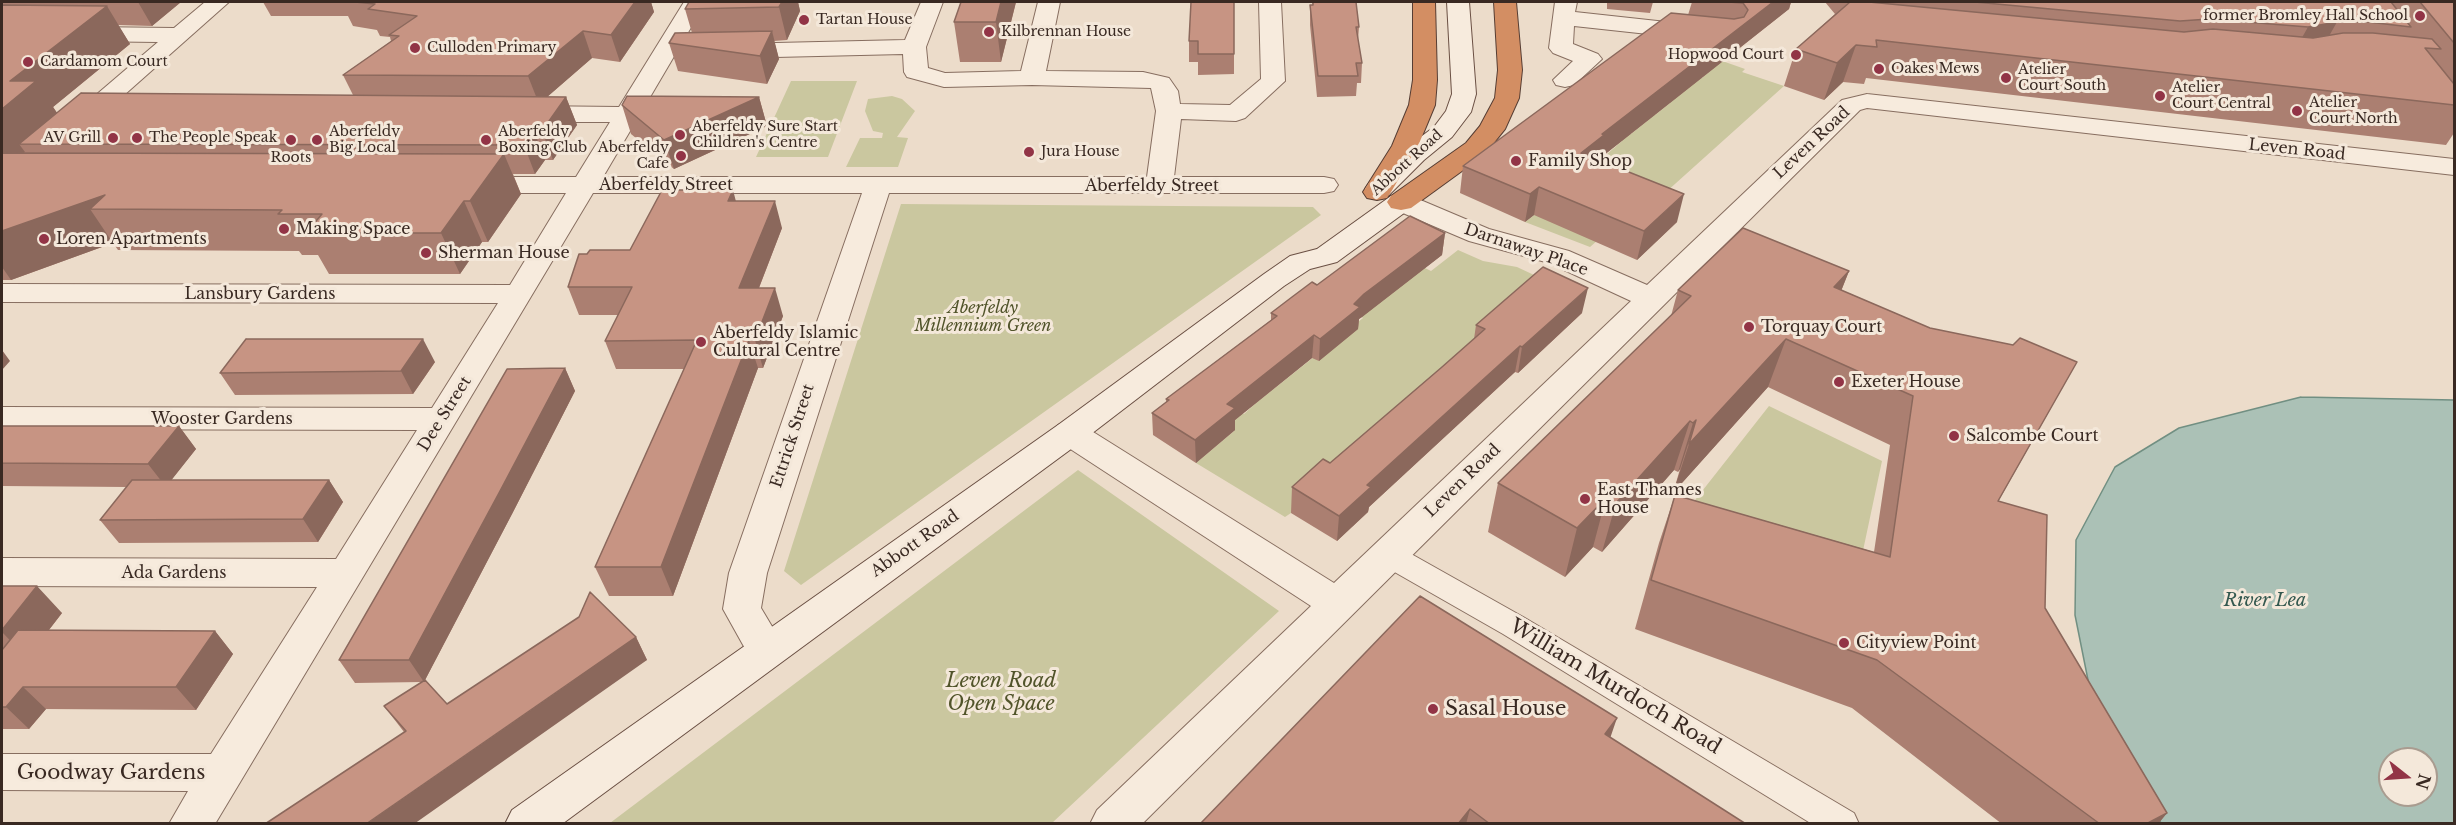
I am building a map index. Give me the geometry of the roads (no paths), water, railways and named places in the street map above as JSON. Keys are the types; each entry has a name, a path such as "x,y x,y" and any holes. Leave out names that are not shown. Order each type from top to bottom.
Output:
{"highway":[{"path":"1389,197 1405,146 1422,105 1425,80 1424,2"},
{"path":"1389,197 1475,149 1492,129 1508,98 1510,70 1505,2"}],"street":[{"path":"59,139 218,2"},
{"name":"Dee Street","path":"191,824 519,294 694,2"},
{"path":"932,2 914,48 916,72 944,80 1032,78 1143,80 1160,84 1166,91 1169,111 1159,186"},
{"path":"1032,78 1049,2"},
{"path":"1169,111 1236,113 1273,81 1270,2"},
{"name":"Abbott Road","path":"527,824 1070,433 1300,262 1327,256 1389,197 1415,154 1443,132 1458,112 1464,94 1458,2"},
{"path":"1590,59 1561,48 1564,10 1715,34"},
{"path":"2,33 179,35"},
{"path":"1565,80 1612,42"},
{"path":"711,51 914,48"},
{"path":"663,52 687,51"},
{"name":"Leven Road","path":"1112,824 1651,298 1713,253 1851,105 1867,101 2454,168"},
{"path":"93,110 128,110"},
{"path":"508,114 627,115"},
{"name":"Aberfeldy Street","path":"444,185 1324,185"},
{"name":"Ettrick Street","path":"766,650 742,609 748,573 878,186"},
{"name":"Darnaway Place","path":"1389,197 1479,235 1559,257 1651,298"},
{"name":"Lansbury Gardens","path":"2,293 519,294"},
{"name":"Wooster Gardens","path":"2,418 442,419"},
{"path":"1070,433 1337,604"},
{"name":"Ada Gardens","path":"2,572 346,573"},
{"name":"Goodway Gardens","path":"2,772 221,773"}],"lane":[{"name":"William Murdoch Road","path":"1387,554 1514,626 1842,824"}],"water":[{"name":"River Lea","path":"2301,397 2454,400 2454,823 2161,823 2095,715 2075,615 2076,540 2115,467 2179,428"}],"place":[{"name":"former Bromley Hall School","path":"2420,16"},
{"name":"Tartan House","path":"804,20"},
{"name":"Kilbrennan House","path":"989,32"},
{"name":"Culloden Primary","path":"415,48"},
{"name":"Hopwood Court","path":"1796,55"},
{"name":"Cardamom Court","path":"28,62"},
{"name":"Oakes Mews","path":"1879,69"},
{"name":"Atelier Court South","path":"2006,78"},
{"name":"Atelier Court Central","path":"2160,96"},
{"name":"Atelier Court North","path":"2297,111"},
{"name":"Aberfeldy Sure Start Children's Centre","path":"680,135"},
{"name":"AV Grill","path":"113,138"},
{"name":"The People Speak","path":"137,138"},
{"name":"Roots","path":"291,140"},
{"name":"Aberfeldy Big Local","path":"317,140"},
{"name":"Aberfeldy Boxing Club","path":"486,140"},
{"name":"Jura House","path":"1029,152"},
{"name":"Aberfeldy Cafe","path":"681,156"},
{"name":"Family Shop","path":"1516,161"},
{"name":"Making Space","path":"284,229"},
{"name":"Loren Apartments","path":"44,239"},
{"name":"Sherman House","path":"426,253"},
{"name":"Torquay Court","path":"1749,327"},
{"name":"Aberfeldy Islamic Cultural Centre","path":"701,342"},
{"name":"Exeter House","path":"1839,382"},
{"name":"Salcombe Court","path":"1954,436"},
{"name":"East Thames House","path":"1585,499"},
{"name":"Cityview Point","path":"1844,643"},
{"name":"Sasal House","path":"1433,709"}],"park label":[{"name":"Aberfeldy Millennium Green","path":"983,317"},
{"name":"Leven Road Open Space","path":"1001,692"}]}
